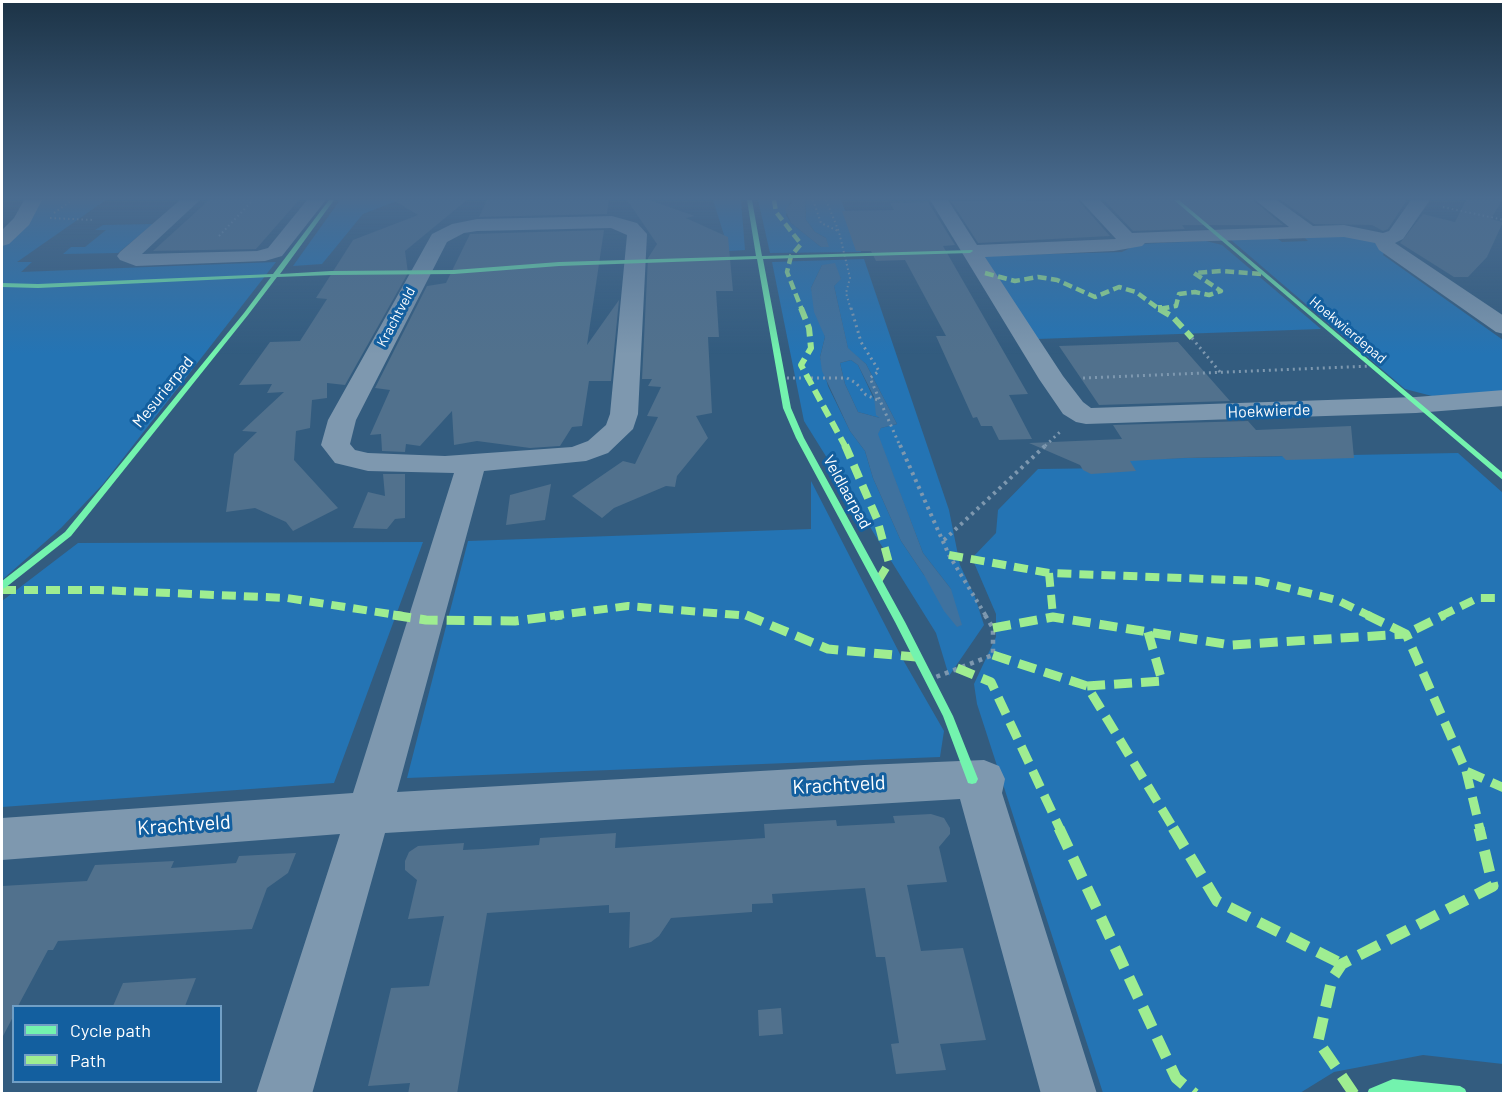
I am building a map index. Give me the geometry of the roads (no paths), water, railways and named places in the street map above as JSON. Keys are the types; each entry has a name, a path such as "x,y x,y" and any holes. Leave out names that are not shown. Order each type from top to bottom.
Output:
{"street":[{"path":"133,251 127,256 136,260 258,257 276,251"},
{"name":"Krachtveld","path":"432,251 342,420 335,445 345,457 368,462 445,465 576,455 598,447 619,429 624,414 636,251"},
{"name":"Hoekwierde","path":"970,251 1052,379 1073,408 1081,413 1108,417 1416,405 1503,399"},
{"path":"1393,251 1503,327"},
{"path":"284,1094 472,462"},
{"name":"Krachtveld","path":"2,839 367,813 984,779 980,793 1069,1094"}]}
